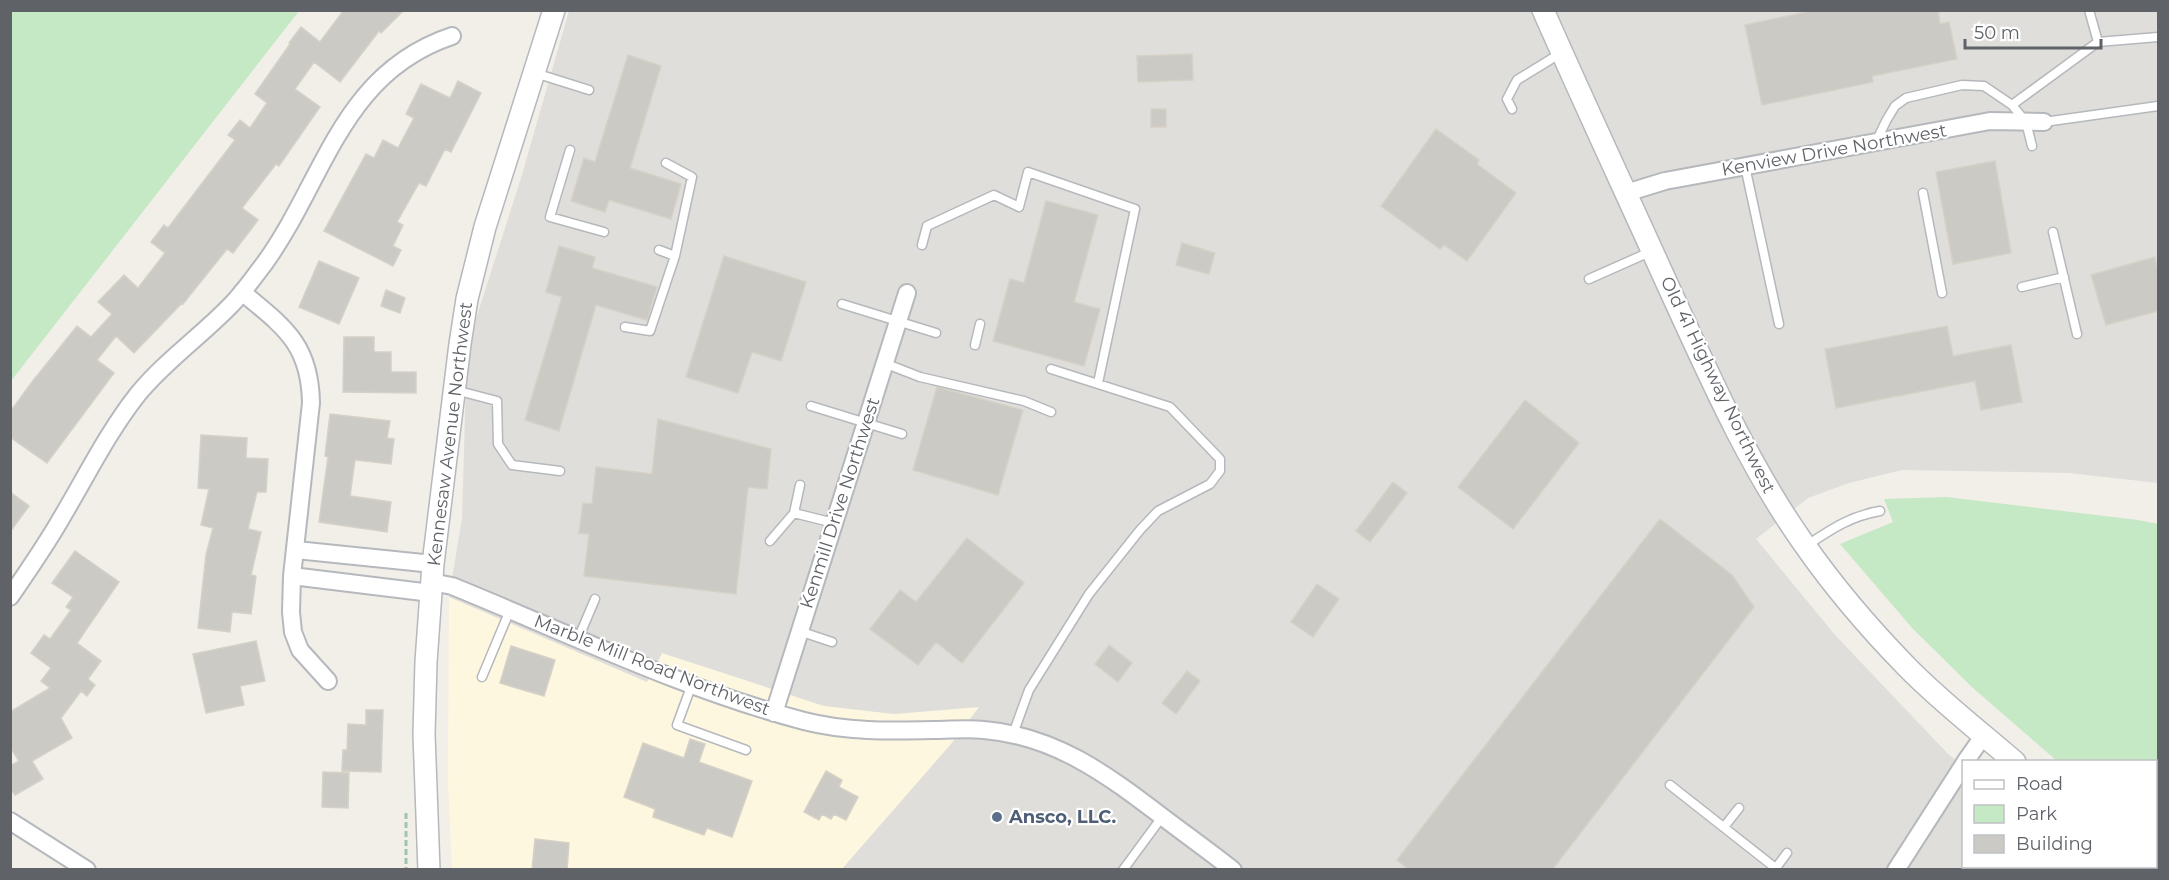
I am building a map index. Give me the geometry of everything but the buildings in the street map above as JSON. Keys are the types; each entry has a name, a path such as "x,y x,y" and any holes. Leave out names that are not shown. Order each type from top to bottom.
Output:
{"street":[{"name":"Kennesaw Avenue Northwest","path":"429,870 424,699 432,579 467,299 485,227 554,10"},
{"name":"Old 41 Highway Northwest","path":"1543,10 1652,251 1743,444 1778,506 1805,547 1868,626 1906,667 2013,760"},
{"path":"10,597 62,518 105,440 127,409 159,372 230,306 281,239 335,137 362,100 404,58 452,36"},
{"name":"Kenview Drive Northwest","path":"1626,193 1665,181 1990,121 2044,122"},
{"path":"242,292 288,331 304,360 309,376 311,403 291,604 293,632 300,650 328,681"},
{"name":"Kenmill Drive Northwest","path":"774,713 906,292"},
{"path":"296,550 432,579"},
{"path":"292,576 432,579"},
{"name":"Marble Mill Road Northwest","path":"432,579 692,684 774,713 835,729 863,731 974,729 1013,734 1046,744 1086,762 1108,776 1233,870"},
{"path":"1966,760 1984,735"},
{"path":"1896,870 1962,766"},
{"path":"10,821 87,870"}],"lane":[{"path":"2089,10 2098,42"},
{"path":"2013,105 2098,42 2158,37"},
{"path":"1512,109 1508,99 1517,80 1562,52"},
{"path":"534,72 589,90"},
{"path":"1876,142 1895,106 1906,98 1962,86 1984,86 2013,105 2026,122 2032,146"},
{"path":"2044,122 2158,106"},
{"path":"570,150 550,217 604,232"},
{"path":"625,327 650,331 675,256 693,177 666,163"},
{"path":"1744,166 1779,324"},
{"path":"921,244 927,226 994,195 1019,207 1028,172 1135,209 1098,383"},
{"path":"1923,193 1942,293"},
{"path":"2053,232 2077,334"},
{"path":"659,250 675,256"},
{"path":"1589,279 1652,251"},
{"path":"2022,287 2064,277"},
{"path":"842,304 936,333"},
{"path":"975,345 980,324"},
{"path":"884,363 920,377 1024,401 1050,412"},
{"path":"1013,734 1029,690 1089,594 1158,511 1210,484 1220,471 1220,459 1170,407 1051,369"},
{"path":"455,390 497,400 498,444 512,465 560,471"},
{"path":"811,406 902,434"},
{"path":"770,541 794,513 800,485"},
{"path":"1805,547 1827,532 1860,515 1880,511"},
{"path":"794,513 834,522"},
{"path":"578,639 596,599"},
{"path":"482,677 510,610"},
{"path":"799,631 832,642"},
{"path":"692,684 677,725 746,750"},
{"path":"1670,784 1777,869 1787,853"},
{"path":"1724,827 1739,808"},
{"path":"1124,870 1162,817"}],"shaded area":[{"path":"569,11 2158,11 2158,483 2069,473 1902,470 1849,483 1808,498 1756,539 1836,636 1949,755 1962,764 1962,868 2099,869 842,869 951,744 979,707 894,714 824,706 662,653 647,682 449,597 462,518 467,347 521,178"},
{"path":"449,597 647,682 662,653 824,706 894,714 980,707 951,744 842,869 452,869 448,782"}],"green space":[{"path":"10,11 299,11 11,381"},
{"path":"1946,497 2158,524 2158,847 2157,760 2056,760 1973,688 1913,629 1840,544 1893,522 1884,499"}],"place":[{"name":"Ansco, LLC.","path":"997,817"}]}
